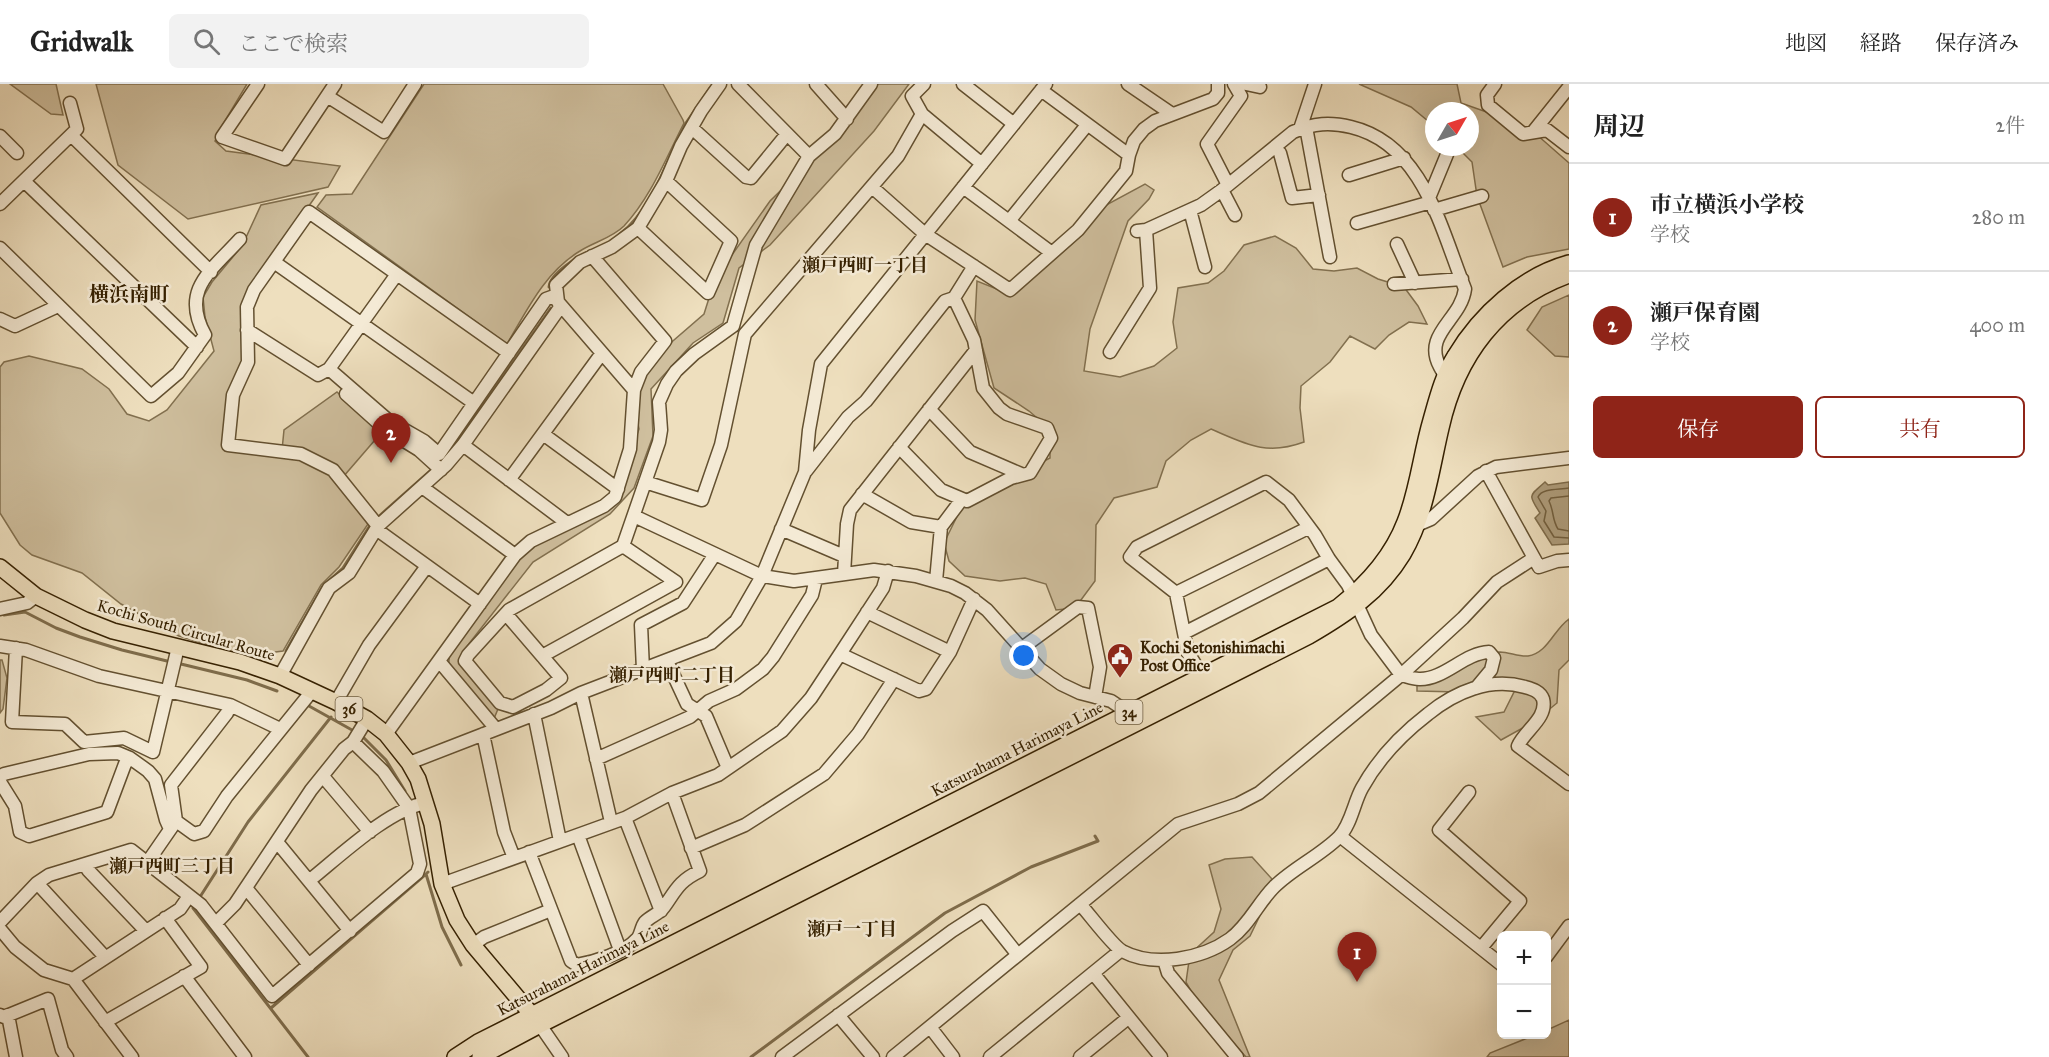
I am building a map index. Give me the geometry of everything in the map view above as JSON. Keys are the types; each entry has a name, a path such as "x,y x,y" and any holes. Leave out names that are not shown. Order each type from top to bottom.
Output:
{"main road":[{"name":"Katsurahama Harimaya Line","path":"480,1057 536,1020 1206,681 1309,636 1384,581 1404,553 1417,525 1427,494 1454,356 1485,316 1501,302 1538,275 1569,263"},
{"name":"Katsurahama Harimaya Line","path":"1356,600 1404,524 1416,490 1430,423 1450,379 1493,323 1517,302 1547,283 1569,275"},
{"name":"Kochi South Circular Route","path":"0,567 36,596 85,620 113,631 240,662 280,676 336,702 367,719 386,734 409,763 426,803 442,884 457,920 473,945 536,1020"},
{"name":"Katsurahama Harimaya Line","path":"455,1057 478,1041 536,1020"}],"street":[{"path":"258,84 222,138 285,159 335,84"},
{"path":"327,96 384,132 415,84"},
{"path":"634,390 559,300 557,282 580,262 612,247 638,228 666,181 681,146 720,84"},
{"path":"738,84 809,156"},
{"path":"816,84 847,119"},
{"path":"506,614 561,678 546,690 513,707 500,703 465,661 468,655 509,610 623,546 659,442 659,402 667,384 676,371 694,354 733,326 756,245 809,156 835,134 871,84"},
{"path":"924,84 912,96 922,114 982,164"},
{"path":"963,84 1014,124"},
{"path":"1128,84 1172,114"},
{"path":"872,187 925,234 1010,290 1078,230 1126,171 1128,155 1134,141 1144,129 1155,121 1213,99 1218,93 1218,84"},
{"path":"1234,84 1240,96 1207,144 1235,214"},
{"path":"1246,84 1260,87"},
{"path":"1315,84 1303,128 1319,195 1330,257"},
{"path":"1495,84 1487,95 1488,105 1523,134 1547,130 1569,147"},
{"path":"805,472 809,430 821,364 1044,86 1088,125 1128,155"},
{"path":"1533,132 1569,87"},
{"path":"0,204 77,129 70,103"},
{"path":"645,483 702,500 720,445 745,334 898,156 922,114"},
{"path":"1110,352 1150,288 1141,231 1190,210 1225,187 1293,132 1320,123 1338,124 1373,134 1394,148 1416,172 1431,203 1465,289 1464,298 1435,342 1437,360 1450,379"},
{"path":"1009,221 1088,125"},
{"path":"692,128 746,177 751,178 787,134"},
{"path":"71,135 211,272"},
{"path":"0,136 13,149 0,155"},
{"path":"1280,153 1292,198 1319,195"},
{"path":"1431,203 1447,156"},
{"path":"1349,175 1404,158"},
{"path":"24,181 197,347"},
{"path":"638,228 708,293 731,241 666,181"},
{"path":"963,187 1052,253"},
{"path":"1358,223 1431,203 1482,196"},
{"path":"1190,210 1205,267"},
{"path":"480,604 377,528 333,470 301,454 228,445 233,395 248,362 247,307 254,290 309,212 508,353"},
{"path":"0,248 151,396 178,373 205,335 195,313 195,303 200,287 240,239"},
{"path":"1397,244 1415,283"},
{"path":"386,734 515,555 531,541 612,501 618,489 630,449 634,390 641,372 665,341 592,256"},
{"path":"274,262 474,403"},
{"path":"409,763 534,714 580,693 711,643 723,634 736,621 762,576 805,472 848,417 866,401 945,301 954,298 974,266"},
{"path":"247,330 318,375 329,369 397,274"},
{"path":"1394,284 1462,279"},
{"path":"329,369 389,421 424,441 439,454 546,298 559,300"},
{"path":"929,409 970,452 1021,474 1030,474 1051,438 1047,428 1007,414 999,408 981,384 974,340 954,298"},
{"path":"280,676 329,588 349,573 377,528 441,470 463,445 559,300"},
{"path":"0,319 15,326 58,306"},
{"path":"733,326 745,334"},
{"path":"844,574 850,510 976,350"},
{"path":"509,480 602,353"},
{"path":"346,394 384,429 419,450 441,470"},
{"path":"543,434 618,489"},
{"path":"463,445 567,524"},
{"path":"899,447 940,490 967,501 1021,474"},
{"path":"1417,525 1431,519 1486,471 1496,467 1569,458"},
{"path":"1486,471 1539,567 1569,560"},
{"path":"1206,681 1188,653 1176,593 1130,557 1137,547 1266,482 1289,500 1356,600 1371,635 1401,675 1420,680 1479,654 1489,652 1494,658 1491,670 1476,688"},
{"path":"422,487 515,555"},
{"path":"862,494 911,522 941,527"},
{"path":"936,581 941,527 962,499"},
{"path":"634,516 762,576 794,581 874,570 936,581 974,599 987,610 1040,669 1061,684 1111,701 1135,717"},
{"path":"1176,593 1308,528"},
{"path":"781,529 844,556"},
{"path":"542,656 676,582 623,546"},
{"path":"643,670 641,625 683,603 715,554"},
{"path":"893,1057 1178,824 1238,804 1259,793 1401,675 1463,618 1497,582 1534,558"},
{"path":"1184,633 1329,559"},
{"path":"336,702 369,645 427,566"},
{"path":"442,884 625,818 672,793 718,775 782,731 811,698 883,588 888,571"},
{"path":"596,759 690,717 709,701 736,689 763,669 812,595 816,579"},
{"path":"0,609 27,603 36,596"},
{"path":"840,654 919,691 926,690 950,652 974,599"},
{"path":"1022,648 1078,608 1088,608 1100,668 1095,697"},
{"path":"867,612 950,652"},
{"path":"0,646 26,650 99,676 230,705 280,729"},
{"path":"16,648 12,722 65,724 84,742 124,738 153,752 178,647"},
{"path":"439,661 496,729"},
{"path":"667,661 687,704 706,716 728,768"},
{"path":"691,848 745,825 824,774 858,734 894,680"},
{"path":"1080,904 1120,951 1144,960 1164,960 1206,952 1231,938 1251,919 1274,888 1340,836 1361,789 1390,748 1428,713 1456,696 1491,683 1516,684 1538,692 1543,699 1538,721 1518,746 1569,784"},
{"path":"130,758 125,764 107,812 29,836 20,832 15,806 0,780 4,774 89,754 118,753 130,758 155,779 166,820 194,834 204,831 227,796 312,691"},
{"path":"580,693 612,822"},
{"path":"147,863 173,825 171,785 227,713 230,705"},
{"path":"534,714 560,841"},
{"path":"216,923 235,904 311,790 344,749 353,742 367,719"},
{"path":"483,734 504,832 514,858"},
{"path":"0,922 37,883 49,875 131,850 201,905 272,996 417,873 420,864 409,808 383,771 353,742"},
{"path":"321,778 326,780 370,832"},
{"path":"1469,792 1439,830 1520,900 1481,948"},
{"path":"529,852 571,961 577,965 593,963 638,938 645,922 660,911 680,884 687,877 700,871 672,793"},
{"path":"310,880 370,832 409,808 426,803"},
{"path":"625,818 660,911"},
{"path":"578,835 620,950"},
{"path":"1340,836 1497,961"},
{"path":"277,842 350,931"},
{"path":"85,865 87,870 146,931"},
{"path":"37,883 105,957"},
{"path":"246,888 309,965"},
{"path":"73,979 180,909 189,896"},
{"path":"473,945 484,936 551,910"},
{"path":"782,1057 983,910 1018,955"},
{"path":"105,1022 201,967 165,918"},
{"path":"1551,950 1569,926"},
{"path":"0,929 15,947 44,970 73,979 132,1057"},
{"path":"990,1057 1120,951"},
{"path":"1164,960 1168,973 1237,1057"},
{"path":"1094,973 1161,1057"},
{"path":"184,976 245,1057"},
{"path":"16,1057 4,1015 48,999 62,1050 67,1057"},
{"path":"838,1015 873,1057"},
{"path":"1080,1057 1128,1018"},
{"path":"536,1020 562,1057"},
{"path":"930,1028 953,1057"}],"shaded area":[{"path":"10,84 56,84 63,115 51,114"},
{"path":"96,84 247,84 215,141 226,151 340,166 328,187 188,219 118,165"},
{"path":"424,84 663,84 684,123 657,177 634,215 619,230 580,251 557,270 538,293 507,344 317,207 326,195 352,194"},
{"path":"878,84 909,84 874,131 770,245 739,268 723,323 693,343 651,389 653,436 634,488 610,514 533,562 464,650 500,704 493,721 448,669 451,643 493,578 534,545 596,507 619,486 639,429 631,389 659,353 704,314 715,279 770,201 816,156"},
{"path":"1359,84 1457,84 1461,102 1425,102 1425,119 1411,107"},
{"path":"1479,109 1509,120 1536,134 1569,163 1569,249 1527,257 1503,267 1477,196 1472,162 1466,156 1479,156"},
{"path":"1145,184 1154,190 1149,199 1128,221 1090,329 1084,371 1120,377 1154,366 1177,348 1173,322 1178,288 1208,283 1224,271 1244,245 1275,236 1296,248 1313,269 1334,271 1357,268 1378,279 1404,287 1418,306 1427,324 1409,322 1389,335 1375,349 1350,336 1330,362 1301,386 1300,408 1304,442 1291,446 1267,448 1246,443 1211,429 1191,440 1166,461 1157,487 1114,498 1096,525 1095,581 1075,608 1056,610 1046,584 1025,578 1000,581 965,576 949,561 944,543 964,502 1050,458 1050,429 1029,411 994,388 975,320 977,281 1009,294 1027,283 1082,235 1095,211"},
{"path":"318,193 251,288 245,362 225,448 301,456 332,471 368,524 339,567 321,585 283,651 244,656 179,636 121,604 82,573 32,555 20,545 0,513 0,367 4,362 29,356 82,369 109,389 127,414 149,421 167,410 214,351 205,317 203,297 212,282 242,246 261,205"},
{"path":"1569,295 1569,357 1555,356 1527,330 1542,307"},
{"path":"337,392 381,433 343,477 282,450 284,430"},
{"path":"1569,619 1569,660 1559,670 1557,703 1535,721 1501,740 1476,717 1504,712 1514,692 1500,685 1459,692 1417,691 1417,681 1446,665 1467,657 1500,652 1525,656 1535,654 1546,646"},
{"path":"0,660 2,660 7,678 3,709 0,713"},
{"path":"1252,857 1272,879 1263,897 1263,909 1250,936 1233,950 1219,980 1250,1057 1246,1057 1200,1007 1186,982 1190,954 1214,932 1221,909 1209,865 1225,859"},
{"path":"1569,1020 1569,1057 1487,1057 1490,1053 1525,1039 1551,1039 1551,1028"}],"water":[{"path":"1545,482 1548,485 1569,482 1569,544 1552,545 1535,518 1540,513 1533,502 1532,495"}],"waterway":[{"path":"675,146 686,123 710,88"},
{"path":"620,234 644,207 672,152"},
{"path":"549,287 554,276 572,261 590,251"},
{"path":"439,462 458,440 551,308"},
{"path":"377,518 431,470"},
{"path":"286,651 323,586 343,568 369,527"},
{"path":"4,615 25,612 80,637 167,661"},
{"path":"181,664 247,680 277,691"},
{"path":"309,706 352,730"},
{"path":"198,900 248,822 331,717"},
{"path":"364,738 386,760 405,791"},
{"path":"751,1057 945,913 1031,867 1098,841 1095,836"},
{"path":"428,872 426,874 442,927 461,965"},
{"path":"271,1008 426,874"},
{"path":"195,906 193,908 308,1057"}],"place":[{"name":"瀬戸保育園","path":"391,463"},
{"name":"Kochi Setonishimachi Post Office","path":"1120,679"},
{"name":"市立横浜小学校","path":"1357,982"}],"district":[{"name":"瀬戸西町一丁目","path":"865,265"},
{"name":"横浜南町","path":"129,294"},
{"name":"瀬戸西町二丁目","path":"672,675"},
{"name":"瀬戸西町三丁目","path":"172,866"},
{"name":"瀬戸一丁目","path":"852,929"}]}
